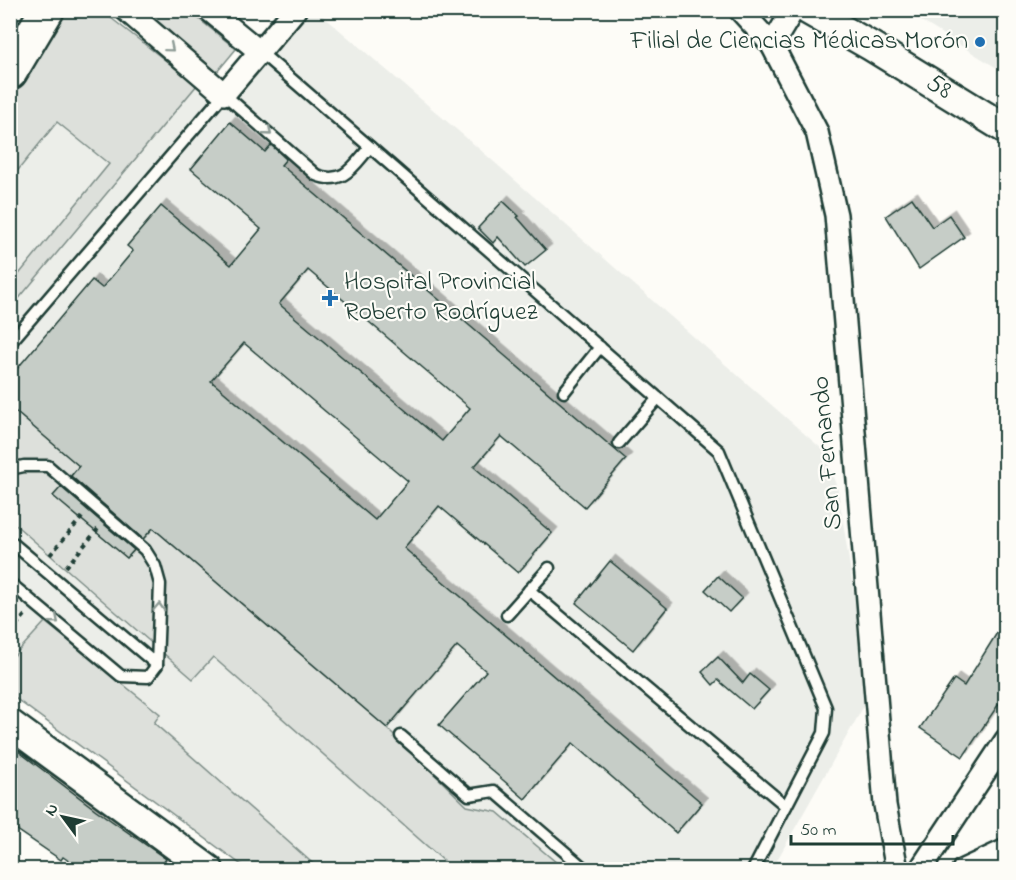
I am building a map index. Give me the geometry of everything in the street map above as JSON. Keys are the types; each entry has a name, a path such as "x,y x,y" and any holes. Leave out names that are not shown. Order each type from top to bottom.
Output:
{"main road":[{"path":"10,72 47,10"}],"street":[{"path":"126,10 224,94 295,10"},
{"path":"209,10 260,52"},
{"name":"San Fernando","path":"740,10 772,45 817,132 836,215 885,805 897,870"},
{"path":"772,45 793,10"},
{"name":"58","path":"808,10 1005,129"},
{"path":"10,724 209,870"},
{"path":"920,870 1005,740"},
{"path":"963,870 1005,850"}],"lane":[{"path":"260,52 719,451 826,708 824,733 753,870"},
{"path":"10,344 224,94 316,175 324,178 333,179 348,172 370,147"},
{"path":"564,392 600,347"},
{"path":"619,443 658,398"},
{"path":"10,469 24,466 48,466 145,550 155,566 160,584 157,665 148,677 121,676 10,583"},
{"path":"10,541 157,665"},
{"path":"507,615 549,568"},
{"path":"529,590 786,806"},
{"path":"400,736 469,795 494,791 586,870"}],"shaded area":[{"name":"Hospital Provincial Roberto Rodríguez","path":"316,10 477,147 823,450 838,490 870,695 772,869 251,870 11,694 11,99 102,11 212,97 284,11"},
{"path":"61,11 102,11 197,85 11,308 11,284 109,164 57,122 11,179 11,99"},
{"path":"145,11 189,11 236,49 217,72"},
{"name":"Filial de Ciencias Médicas Morón","path":"905,11 1005,11 1005,73"},
{"path":"10,407 79,466 54,496 127,558 153,528 387,728 467,806 497,812 564,869 453,869 213,657 193,679 11,521"},
{"path":"45,622 160,714 154,723 319,869 247,869 11,695 11,659"}],"building":[{"path":"230,122 265,152 271,145 286,159 281,165 626,459 585,507 501,436 474,467 552,533 518,573 439,506 404,548 702,803 676,833 573,743 525,799 439,725 486,671 457,646 387,728 153,528 143,539 71,476 79,466 10,407 10,377 92,280 102,288 133,251 127,246 161,206 231,265 261,229 191,169","holes":["308,270 470,408 442,441 279,304","244,343 408,481 375,520 211,381"]},
{"path":"912,198 932,227 949,215 964,237 919,269 886,216"},
{"path":"503,201 519,216 517,217 546,250 525,267 498,237 493,243 478,228"},
{"path":"61,487 134,550 127,558 53,496"},
{"path":"610,561 667,608 633,650 576,603"},
{"path":"718,576 742,598 729,612 705,590"},
{"path":"1005,620 1005,706 1000,702 963,757 920,728 954,679 964,686"},
{"path":"718,657 743,683 750,674 769,690 752,709 718,680 713,685 702,672"},
{"path":"10,745 166,859 159,870 82,870 63,857 61,860 10,825"}],"place":[{"name":"Filial de Ciencias Médicas Morón","path":"980,42"},
{"name":"Hospital Provincial Roberto Rodríguez","path":"330,298"}]}
